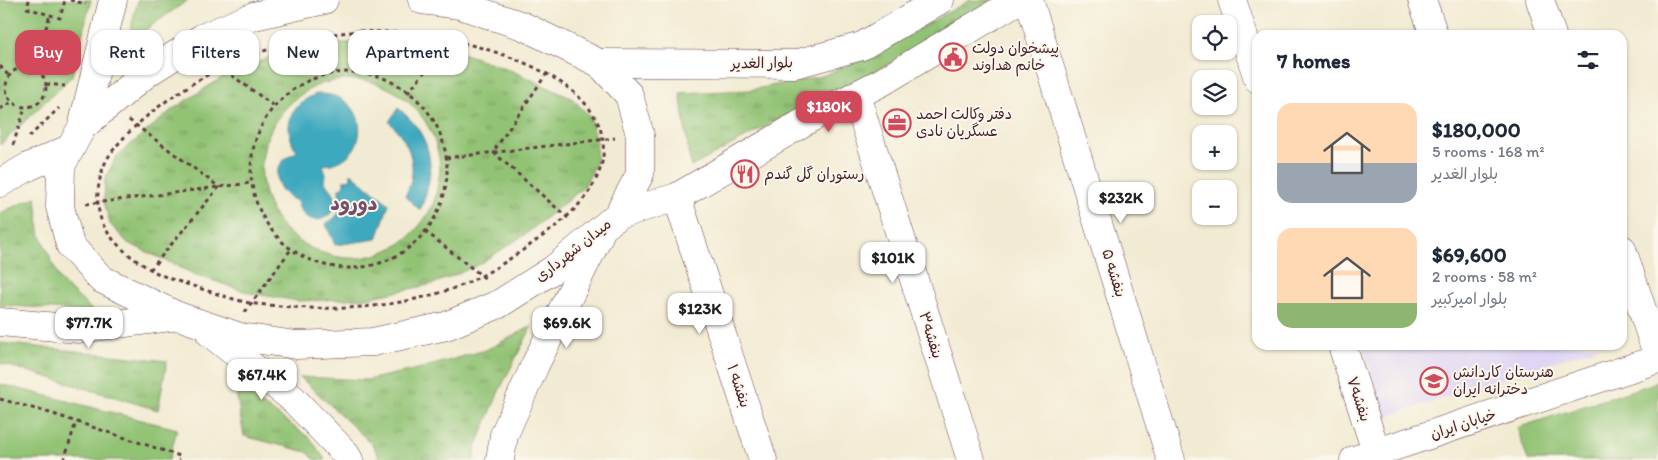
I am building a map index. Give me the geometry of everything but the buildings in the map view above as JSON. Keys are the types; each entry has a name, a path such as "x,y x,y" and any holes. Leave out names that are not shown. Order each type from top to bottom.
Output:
{"main road":[{"path":"0,183 76,137 113,0"},
{"name":"میدان شهرداری","path":"221,30 254,16 324,0"},
{"name":"میدان شهرداری","path":"173,56 147,73 109,105 76,137 61,166 60,207 70,245 101,279 188,319 240,337 296,345 373,342 446,326 509,298 554,269 604,227 640,174 640,135 629,95 599,63 523,26 462,5 422,0"},
{"name":"بلوار الغدیر","path":"599,63 795,64 862,46 909,10 940,0"},
{"path":"500,460 504,435 535,365 604,227 677,197 812,118 882,82 1018,0"},
{"name":"بنفشه ۵","path":"1029,0 1171,460"},
{"path":"1232,0 1252,61"},
{"path":"1422,0 1432,30"},
{"path":"1540,0 1549,30"},
{"name":"بنفشه۳","path":"856,95 970,460"},
{"name":"بنفشه ۱","path":"677,197 763,460"},
{"path":"1627,264 1658,358"},
{"path":"0,322 79,329 188,319 293,400 344,452 349,460"},
{"name":"بنفشه۷","path":"1343,350 1365,456"},
{"name":"خیابان ایران","path":"1365,456 1658,358"}],"path":[{"path":"29,0 27,8 60,18 65,0"},
{"path":"453,30 462,5"},
{"path":"45,30 50,15"},
{"path":"259,53 310,38 348,33"},
{"path":"207,75 163,103 137,126 108,157 100,182 98,202 100,217 107,234 150,270 177,281 252,303 315,310 382,306 430,296 461,285 481,276 521,252 567,218 585,196 599,173 603,157 603,140 600,128 590,109 577,95 546,74 513,58 468,45"},
{"path":"493,152 565,47"},
{"path":"0,66 8,75"},
{"path":"15,70 8,75 5,89 12,102 25,108 39,104 46,92 45,78 42,75"},
{"path":"335,72 366,73 396,83 408,93 420,102 438,128 446,158 445,192 432,223 409,248 379,264 345,268 312,261 283,243 262,216 251,183 252,152 262,123 280,98 306,80 335,72"},
{"path":"231,75 274,106"},
{"path":"408,93 422,75"},
{"path":"0,109 12,102"},
{"path":"109,105 219,187"},
{"path":"13,146 25,108"},
{"path":"446,158 640,135"},
{"path":"493,152 567,218 604,227"},
{"path":"60,207 251,183"},
{"path":"131,294 219,187"},
{"path":"425,231 509,298"},
{"path":"230,333 292,248"},
{"path":"0,399 180,456 179,460"},
{"path":"64,460 76,422"}],"shaded area":[{"name":"هنرستان کاردانش دخترانه ایران","path":"1364,350 1590,350 1386,417"}],"green space":[{"path":"0,0 91,0 81,40 81,30 15,30 15,75 72,75 0,145"},
{"path":"138,0 188,0 145,30 130,30"},
{"path":"970,0 992,0 891,63 781,118 691,167 680,93 750,90 822,76 878,52"},
{"path":"338,43 348,43 348,75 468,75 468,55 506,68 573,99 590,117 596,141 596,163 584,187 527,233 478,265 433,284 367,298 299,301 250,293 194,274 128,243 110,224 104,202 105,178 117,156 173,109 223,77 228,75 259,75 259,62 268,58 269,75 338,75","holes":["345,79 364,81 389,88 412,105 421,115 429,127 434,140 440,168 439,178 434,201 426,218 406,239 376,255 353,258 342,257 326,254 299,241 279,222 267,199 262,174 264,148 274,124 291,103 316,86"]},
{"path":"36,197 40,234 60,280 94,312 0,305 0,213"},
{"path":"532,326 499,391 476,447 474,460 381,460 372,444 300,377 367,380 422,368 486,350"},
{"path":"0,343 167,361 158,410 0,363"},
{"path":"1658,382 1658,460 1528,460 1517,428"},
{"path":"0,384 177,429 169,460 0,460"},
{"path":"235,386 311,439 325,460 315,460 307,452 244,436"}],"water":[{"path":"316,94 335,96 348,104 356,115 360,128 358,141 351,153 339,161 323,165 326,175 325,183 333,193 335,202 333,211 326,217 318,220 310,219 302,213 297,201 282,191 278,184 277,176 282,162 297,152 290,134 290,118 299,105"},
{"path":"398,108 419,131 429,155 429,181 420,210 405,196 412,176 410,156 402,138 389,122"},
{"path":"351,173 389,204 377,239 335,245 326,224 339,212 339,188 344,187 344,180 351,179"}],"place":[{"name":"پیشخوان دولت خانم هداوند","path":"953,57"},
{"name":"دفتر وکالت احمد عسگریان نادی","path":"897,123"},
{"name":"رستوران گل گندم","path":"745,174"},
{"name":"هنرستان کاردانش دخترانه ایران","path":"1434,381"}],"district":[{"name":"دورود","path":"354,203"}]}
